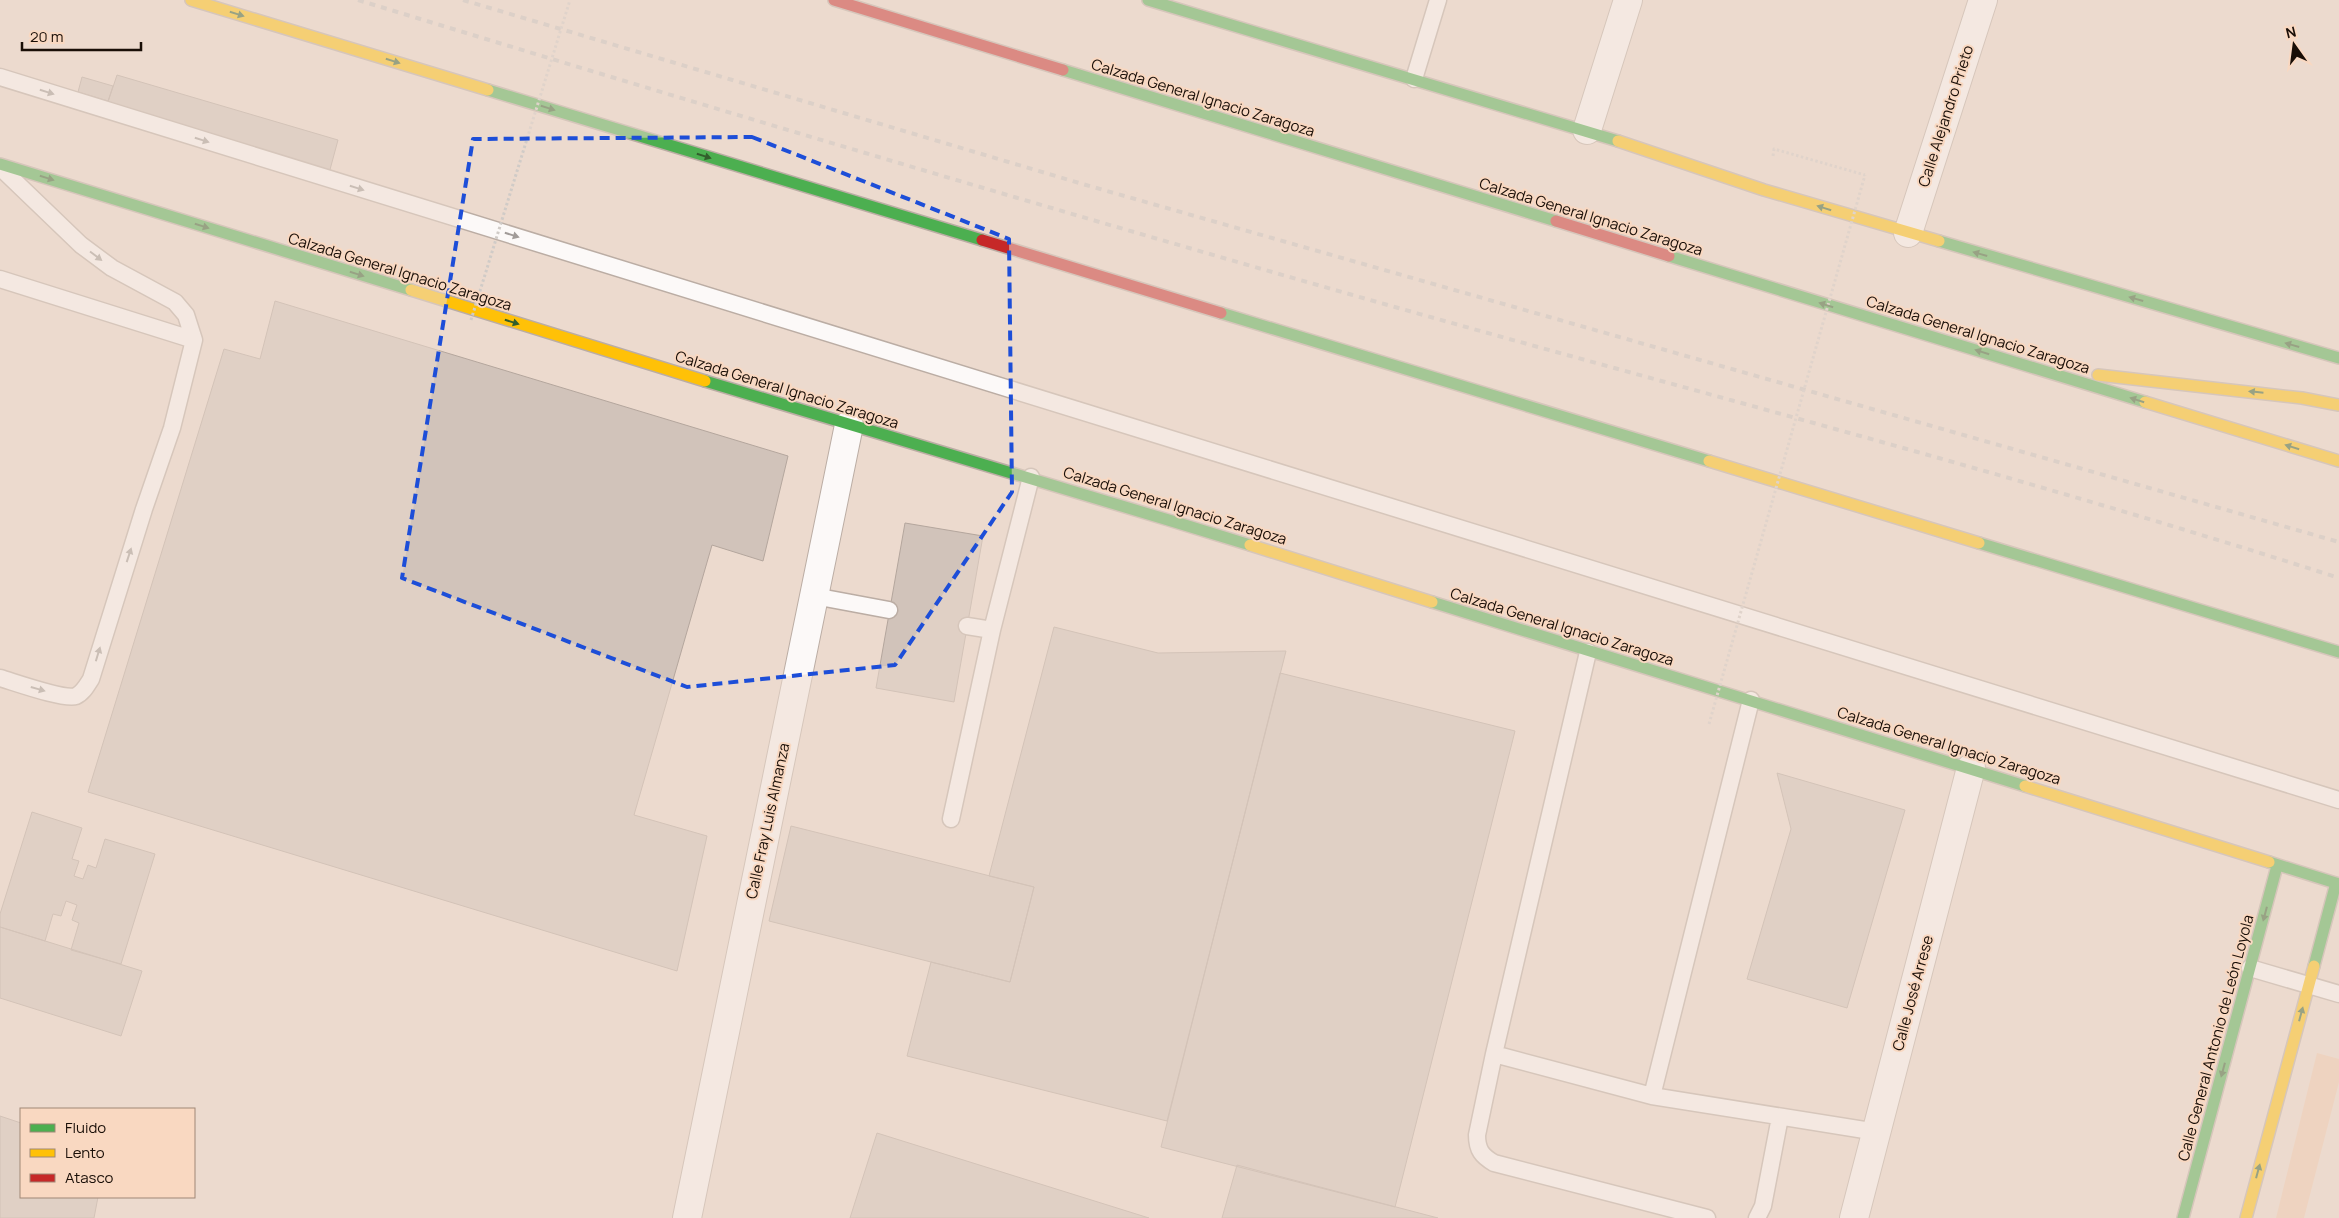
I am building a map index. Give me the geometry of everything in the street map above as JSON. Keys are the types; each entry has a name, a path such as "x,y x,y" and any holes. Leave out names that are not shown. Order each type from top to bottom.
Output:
{"main road":[{"path":"191,0 2339,652"},
{"name":"Calzada General Ignacio Zaragoza","path":"834,0 2339,461"},
{"path":"1148,0 1587,130 1764,190 2339,358"},
{"name":"Calzada General Ignacio Zaragoza","path":"0,164 849,425 1031,477 1588,652 1971,768 2337,884"},
{"path":"2032,368 2302,398 2339,405"},
{"name":"Calle General Antonio de León Loyola","path":"2183,1218 2277,866"},
{"path":"2246,1218 2337,884"}],"street":[{"path":"1587,130 1628,0"},
{"name":"Calle Alejandro Prieto","path":"1908,233 1983,0"},
{"name":"Calle Fray Luis Almanza","path":"686,1218 849,425"},
{"name":"Calle José Arrese","path":"1854,1218 1971,768"}],"lane":[{"path":"1414,78 1438,0"},
{"path":"0,77 2339,800"},
{"path":"0,168 81,246 112,268 175,302 186,315 194,340 172,428 144,509 91,679 86,688 76,696 65,697 0,678"},
{"path":"0,279 194,340"},
{"path":"951,819 992,630 1031,477"},
{"path":"814,596 890,610"},
{"path":"967,626 992,630"},
{"path":"1588,652 1494,1054 1477,1135 1477,1147 1484,1157 1494,1163 1707,1218"},
{"path":"1652,1096 1751,700"},
{"path":"2250,968 2339,994"},
{"path":"1494,1054 1652,1096 1877,1132"},
{"path":"1757,1218 1763,1206 1780,1117"}],"path":[{"path":"471,320 570,0"},
{"path":"1709,724 1865,175 1774,149"}],"highlighted area":[{"path":"752,137 1009,239 1012,492 895,665 687,687 402,578 473,139"}],"shaded area":[{"path":"2317,1053 2339,1059 2339,1082 2304,1218 2276,1218"}],"building":[{"path":"117,75 338,140 328,177 105,111"},
{"path":"82,77 113,86 108,101 78,92"},
{"path":"275,301 788,456 763,561 712,545 634,815 707,836 677,971 88,792 224,349 260,359"},
{"path":"905,523 983,536 954,702 876,688"},
{"path":"1054,627 1158,653 1286,651 1167,1121 907,1056 931,962 1010,982 1034,887 989,876"},
{"path":"1280,673 1515,731 1395,1207 1161,1147"},
{"path":"1777,773 1905,810 1847,1008 1747,979 1791,829"},
{"path":"32,812 82,828 72,859 79,861 74,876 83,879 88,865 96,868 105,839 155,854 121,964 71,950 79,923 72,920 77,905 66,901 61,916 53,914 45,941 0,927 0,914"},
{"path":"791,826 1034,887 1010,982 769,921"},
{"path":"0,927 142,971 121,1036 0,998"},
{"path":"0,1116 20,1123 20,1198 98,1198 94,1218 0,1218"},
{"path":"877,1133 1149,1218 850,1218"},
{"path":"1237,1165 1282,1177 1438,1218 1222,1218"}],"railway":[{"path":"358,0 726,112 1095,221 1342,292 1967,466 2215,539 2339,578"},
{"path":"463,0 1086,185 2339,542"}],"traffic: fast":[{"path":"1148,0 1618,141"},
{"path":"1063,70 1556,221"},
{"path":"488,90 982,240"},
{"path":"0,164 411,290"},
{"path":"1939,241 2339,358"},
{"path":"1669,256 2145,402"},
{"path":"1221,313 1709,461"},
{"path":"705,381 1250,545"},
{"path":"1979,543 2339,652"},
{"path":"1432,602 2025,786"},
{"path":"2269,862 2339,884"},
{"path":"2183,1218 2277,866"},
{"path":"2314,966 2336,883"}],"traffic: slow":[{"path":"191,0 488,90"},
{"path":"1618,141 1764,190 1939,241"},
{"path":"411,290 705,381"},
{"path":"2098,375 2302,398 2339,405"},
{"path":"2145,402 2339,461"},
{"path":"1709,461 1979,543"},
{"path":"1250,545 1432,602"},
{"path":"2025,786 2269,862"},
{"path":"2246,1218 2314,966"}],"traffic: jam":[{"path":"834,0 1063,70"},
{"path":"1556,221 1669,256"},
{"path":"982,240 1221,313"}]}
